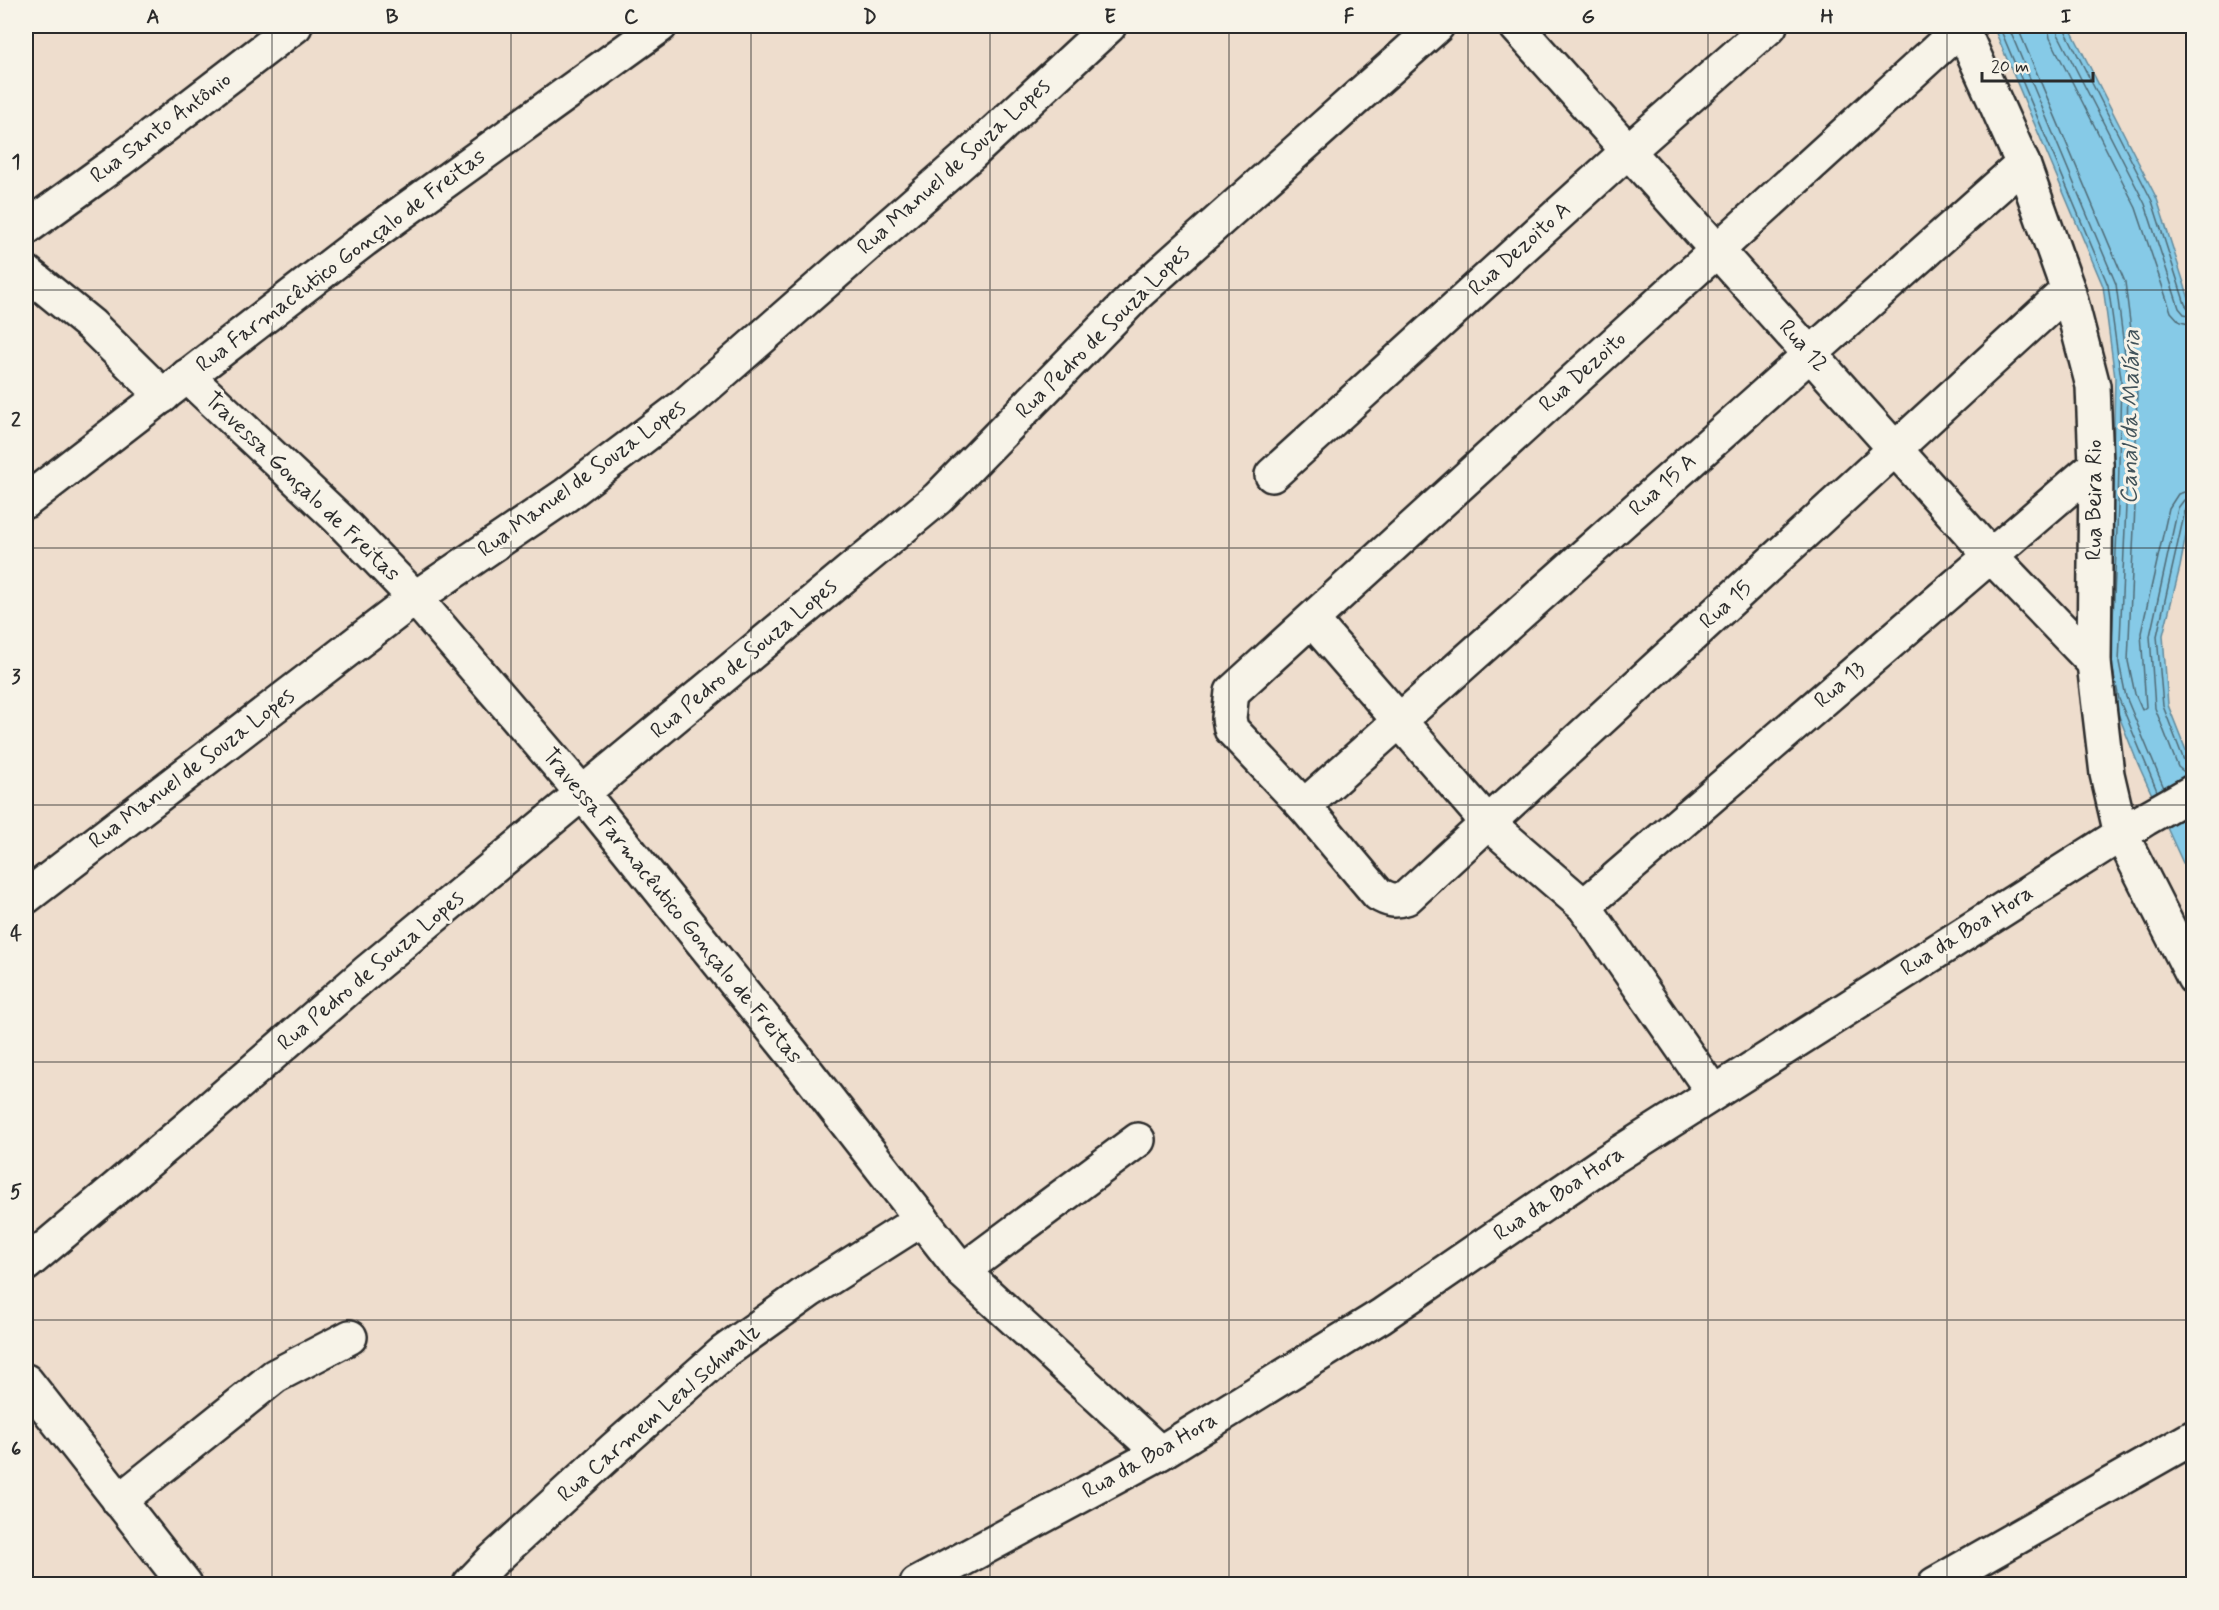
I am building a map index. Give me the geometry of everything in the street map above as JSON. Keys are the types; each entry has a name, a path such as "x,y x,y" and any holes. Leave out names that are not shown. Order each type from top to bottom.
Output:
{"street":[{"name":"Rua Santo Antônio","path":"26,228 120,160 295,26"},
{"name":"Rua Farmacêutico Gonçalo de Freitas","path":"26,501 364,240 660,26"},
{"name":"Rua Manuel de Souza Lopes","path":"26,897 415,598 566,495 685,405 972,153 1109,26"},
{"name":"Rua Pedro de Souza Lopes","path":"26,1264 367,972 938,498 1137,294 1437,26"},
{"name":"Rua 12","path":"1516,26 1990,555 2094,663"},
{"name":"Rua Dezoito A","path":"1272,475 1628,151 1770,26"},
{"name":"Rua Beira Rio","path":"1962,26 2023,164 2068,290 2093,386 2096,465 2094,663 2108,774 2133,826 2193,978"},
{"name":"Rua Dezoito","path":"1304,806 1231,729 1229,718 1232,692 1962,26"},
{"name":"Rua 15 A","path":"1304,806 2023,164"},
{"name":"Travessa Gonçalo de Freitas","path":"26,272 91,325 175,386 339,519 415,598"},
{"name":"Rua 15","path":"1304,806 1378,894 1386,899 1397,901 1406,898 2068,290"},
{"name":"Rua 13","path":"1584,906 2096,465"},
{"name":"Travessa Farmacêutico Gonçalo de Freitas","path":"415,598 583,794 792,1053 922,1219"},
{"path":"1312,620 1488,823 1584,906 1713,1092"},
{"name":"Rua da Boa Hora","path":"917,1584 1160,1453 1381,1316 1604,1162 2133,826 2193,791"},
{"path":"962,1271 1137,1140"},
{"path":"922,1219 962,1271 1160,1453"},
{"name":"Rua Carmem Leal Schmalz","path":"470,1584 492,1561 724,1352 809,1291 922,1219"},
{"path":"119,1501 275,1376 350,1337"},
{"path":"26,1381 184,1584"},
{"path":"1935,1584 2193,1437"}],"water":[{"name":"Canal da Malária","path":"1993,26 2069,26 2157,199 2193,311 2193,498 2180,567 2163,635 2168,705 2193,768 2193,885 2138,764 2113,701 2105,663 2115,378 2103,286"}]}
